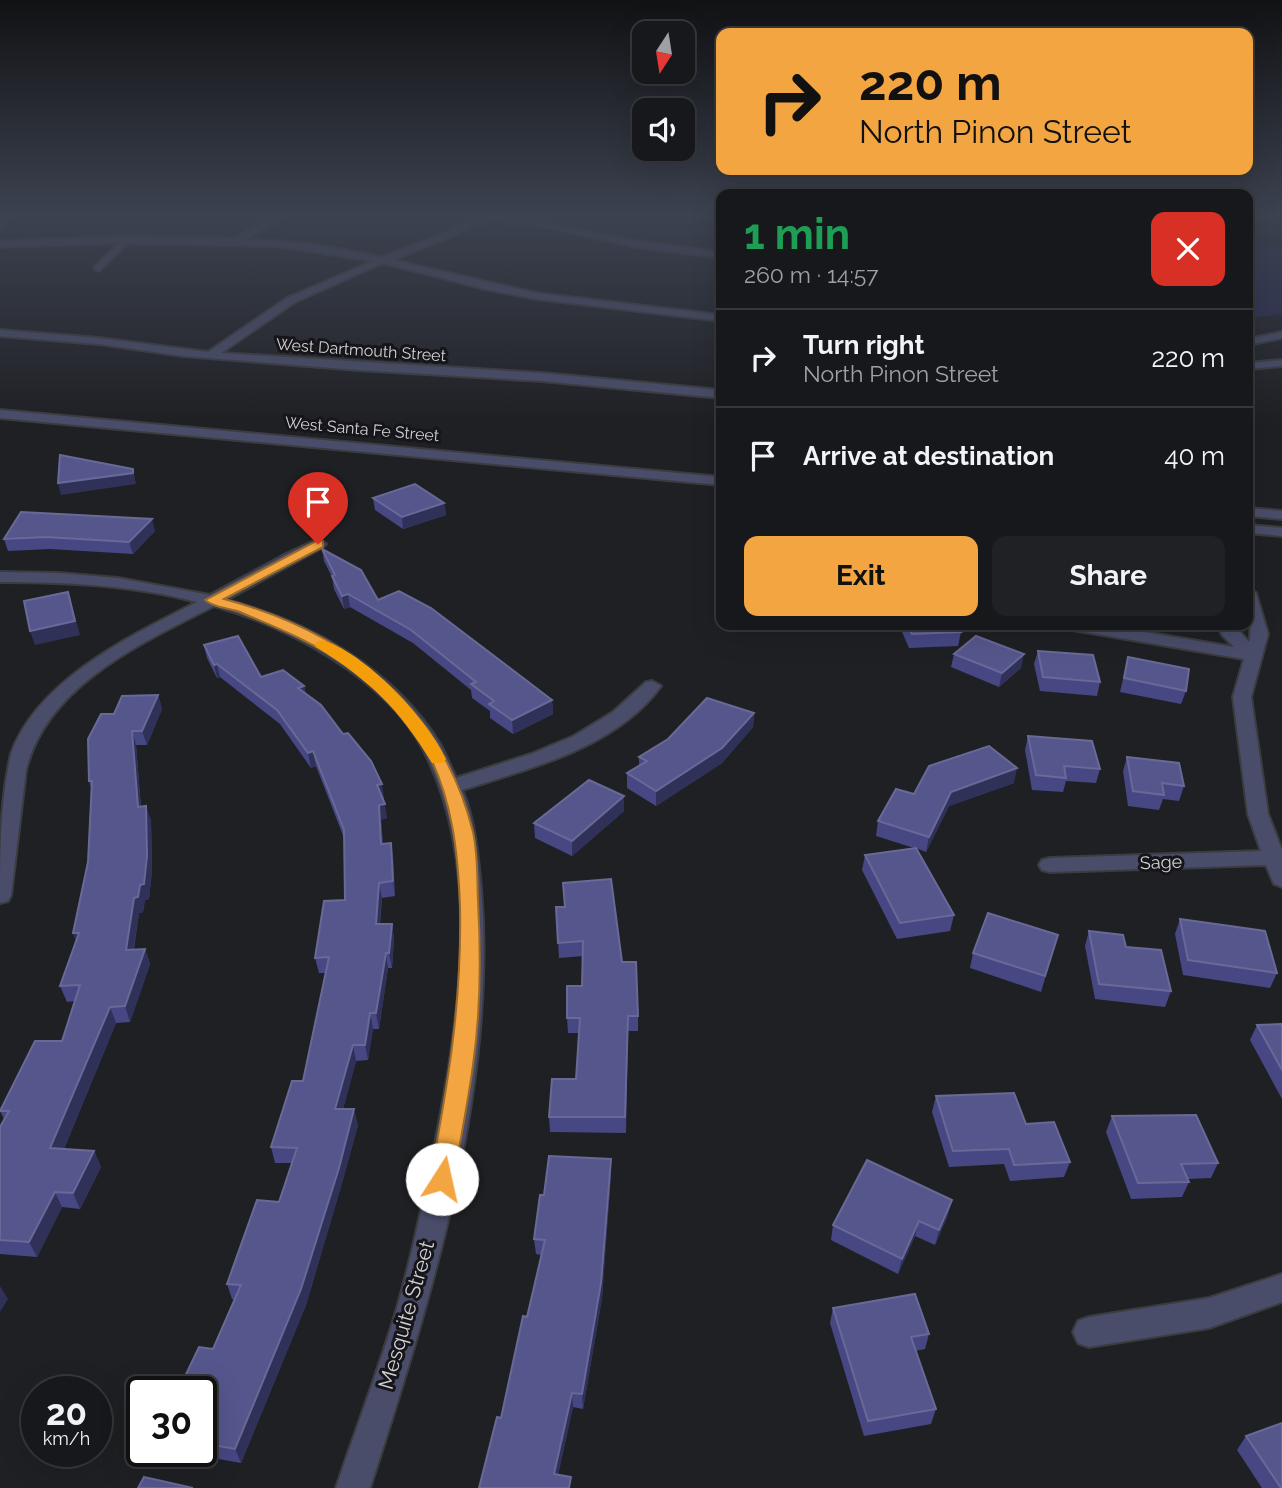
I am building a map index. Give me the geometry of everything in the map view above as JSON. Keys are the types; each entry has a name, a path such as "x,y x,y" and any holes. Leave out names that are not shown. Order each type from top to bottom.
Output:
{"street":[{"path":"211,355 268,314 302,294 328,283"},
{"path":"473,283 512,292 716,317"},
{"name":"West Dartmouth Street","path":"0,333 99,341 211,355 358,367 542,377 716,394"},
{"path":"1253,341 1282,335"},
{"path":"1253,366 1282,363"},
{"name":"West Santa Fe Street","path":"0,405 716,472"},
{"name":"West Santa Fe Street","path":"0,414 716,481"},
{"path":"1253,512 1282,515"},
{"path":"1253,529 1282,532"},
{"path":"0,895 7,790 21,751 37,722 85,674 212,600 318,544"},
{"name":"Mesquite Street","path":"0,577 94,579 165,589 240,608 306,635 350,662 384,688 403,708 432,746 450,787 464,834 469,876 471,964 463,1063 442,1179 409,1320 353,1488"},
{"path":"1253,610 1260,634 1242,697 1258,814 1272,858 1282,879"},
{"path":"1103,630 1254,655"},
{"path":"1228,630 1254,655"},
{"path":"450,787 524,762 592,734 623,715 652,686"},
{"name":"Sage","path":"1050,865 1272,858"},
{"path":"1088,1332 1209,1313 1282,1288"}],"shaded area":[{"path":"1253,283 1282,283 1282,314 1253,317"}],"building":[{"path":"60,455 133,469 133,473 58,483"},
{"path":"415,484 444,503 402,517 373,498"},
{"path":"21,512 152,519 129,542 46,537 4,539"},
{"path":"322,549 361,570 378,600 399,591 431,608 552,700 512,720 489,704 494,701 471,684 476,682 411,630 348,594 342,596"},
{"path":"68,592 75,621 30,631 24,601"},
{"path":"910,630 961,632 912,634"},
{"path":"238,636 261,677 283,670 304,686 298,688 321,705 343,734 348,733 371,761 382,784 377,785 385,804 379,805 381,844 391,843 393,881 379,883 376,924 392,924 389,953 386,953 376,1013 370,1013 365,1045 353,1045 335,1109 354,1109 339,1168 301,1289 235,1449 217,1446 217,1376 185,1376 199,1347 213,1349 241,1285 227,1284 257,1200 279,1202 297,1148 271,1147 292,1081 303,1081 329,957 315,958 324,901 345,900 344,830 313,751 308,753 277,710 217,664 214,665 204,645"},
{"path":"976,636 1024,654 1002,673 954,654"},
{"path":"1038,651 1093,655 1100,682 1043,677"},
{"path":"1128,657 1189,669 1186,691 1124,678"},
{"path":"158,695 142,731 132,731 138,807 146,806 147,856 144,884 140,885 138,897 134,898 126,950 145,949 125,1006 110,1007 50,1148 94,1151 73,1193 55,1192 29,1242 0,1240 0,1127 9,1111 0,1111 35,1041 62,1041 80,985 60,986 79,933 73,933 88,862 92,781 89,781 88,739 101,714 114,714 122,696"},
{"path":"707,698 754,713 722,748 656,791 627,773 647,761 639,757 668,739"},
{"path":"1028,736 1092,741 1100,769 1064,766 1066,778 1036,775"},
{"path":"989,746 1017,768 951,792 929,837 878,821 896,789 914,794 929,766"},
{"path":"1127,757 1179,763 1184,786 1162,783 1164,795 1133,791"},
{"path":"589,780 624,796 572,841 534,823"},
{"path":"916,848 954,915 900,923 865,855"},
{"path":"611,879 622,962 636,962 638,1016 628,1016 625,1117 549,1117 552,1079 576,1079 580,1018 567,1018 567,986 582,986 583,941 558,943 556,907 565,907 563,883"},
{"path":"988,913 1058,935 1045,976 973,953"},
{"path":"1180,919 1265,931 1277,973 1188,960"},
{"path":"1089,931 1123,935 1126,947 1161,950 1171,991 1099,984"},
{"path":"1282,1024 1282,1070 1257,1025"},
{"path":"1014,1093 1026,1124 1054,1122 1070,1162 1014,1165 1009,1149 953,1151 936,1096"},
{"path":"1196,1115 1218,1163 1181,1164 1189,1182 1138,1183 1112,1116"},
{"path":"549,1156 611,1159 601,1283 582,1394 572,1393 554,1474 571,1477 569,1488 479,1488 497,1417 501,1418 523,1316 527,1317 545,1240 534,1239"},
{"path":"867,1160 952,1200 939,1230 919,1221 902,1259 833,1225"},
{"path":"915,1294 929,1334 911,1337 936,1409 868,1421 833,1308"},
{"path":"1282,1423 1282,1488 1281,1488 1246,1436"},
{"path":"144,1477 193,1488 138,1488"}],"slow traffic":[{"path":"321,644 384,688 432,746 438,759"}],"route":[{"path":"318,544 212,600 278,622 306,635 350,662 384,688 432,746 450,787 464,834 467,855 471,964 463,1063 442,1179"}]}
